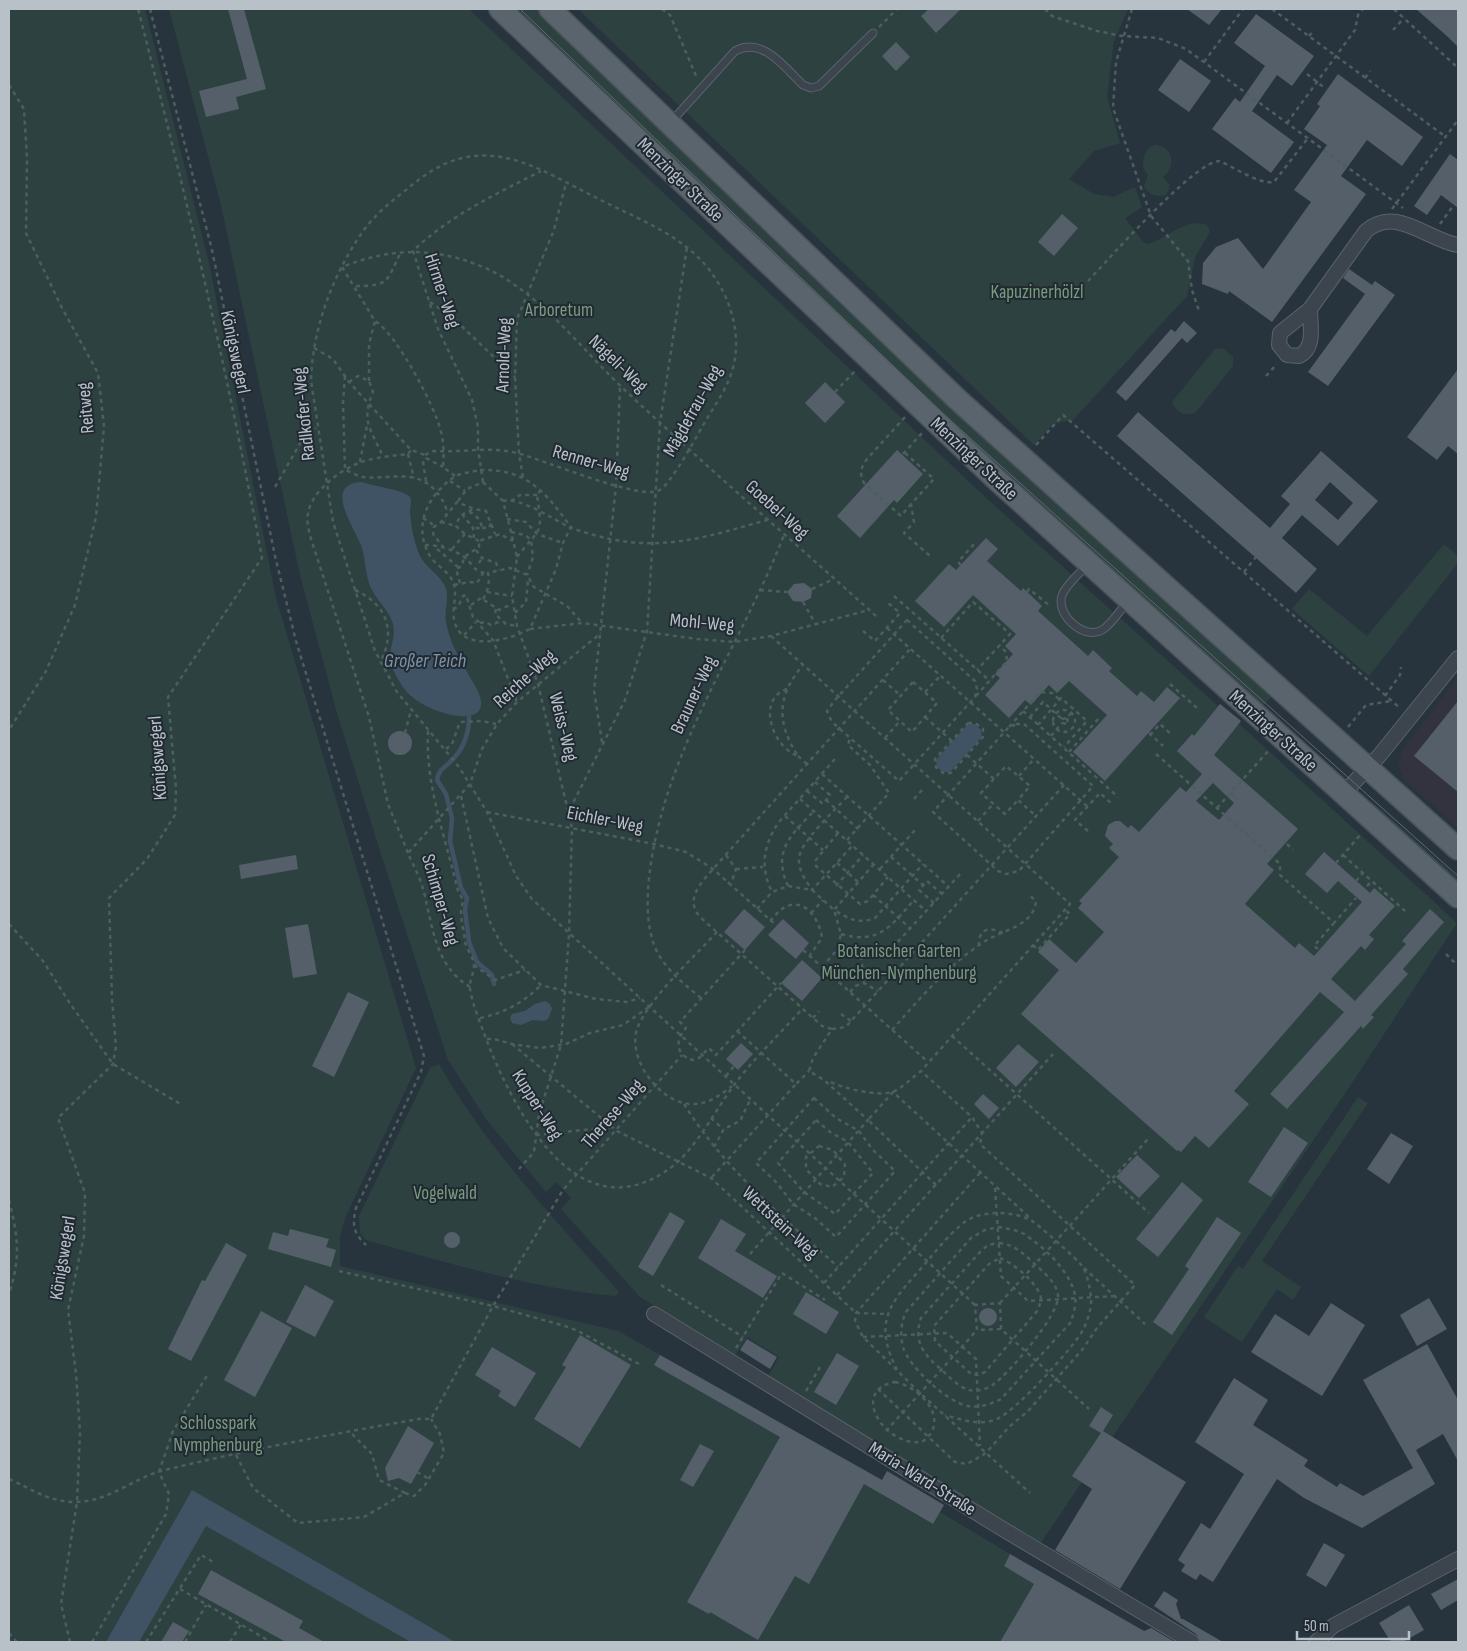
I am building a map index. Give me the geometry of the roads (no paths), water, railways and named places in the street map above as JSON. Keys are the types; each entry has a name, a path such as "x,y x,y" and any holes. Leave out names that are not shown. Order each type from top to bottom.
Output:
{"main road":[{"name":"Menzinger Straße","path":"500,9 873,366 1088,564 1458,897"},
{"name":"Menzinger Straße","path":"550,9 957,399 1458,849"}],"street":[{"path":"1310,309 1366,231 1384,220 1404,223 1458,245"},
{"path":"1343,794 1411,717 1458,658"},
{"name":"Maria-Ward-Straße","path":"654,1314 992,1523 1192,1642"},
{"path":"1316,1642 1324,1633 1340,1622 1458,1559"}],"lane":[{"path":"670,124 735,51 742,47 753,46 765,50 803,85 811,88 819,86 873,33"},
{"path":"1088,564 1062,594 1061,603 1067,619 1080,629 1096,632 1103,630 1129,600"}],"water":[{"name":"Großer Teich","path":"362,482 401,492 410,497 414,540 420,556 444,584 447,597 446,618 448,630 457,654 481,700 479,710 472,715 460,716 430,708 416,700 406,691 396,675 390,657 394,633 393,624 389,614 371,588 362,548 344,509 342,499 344,490 350,485"},
{"path":"968,724 975,724 981,730 982,737 950,772 943,772 937,767 936,760"},
{"path":"545,1001 550,1004 552,1009 548,1019 544,1021 533,1020 521,1025 512,1023 510,1018 512,1014 525,1011 535,1004"},
{"path":"192,1490 455,1642 411,1642 206,1526 139,1642 106,1642"}],"waterway":[{"path":"469,717 468,731 464,743 458,754 438,775 437,780 446,794 452,818 450,841 461,888 467,898 465,910 469,942 477,962 492,975 494,984"}],"tram line":[{"path":"520,9 943,414 1458,876"}],"park label":[{"name":"Kapuzinerhölzl","path":"1037,292"},
{"name":"Arboretum","path":"559,310"},
{"name":"Botanischer Garten München-Nymphenburg","path":"899,962"},
{"name":"Vogelwald","path":"445,1193"},
{"name":"Schlosspark Nymphenburg","path":"218,1434"}]}
